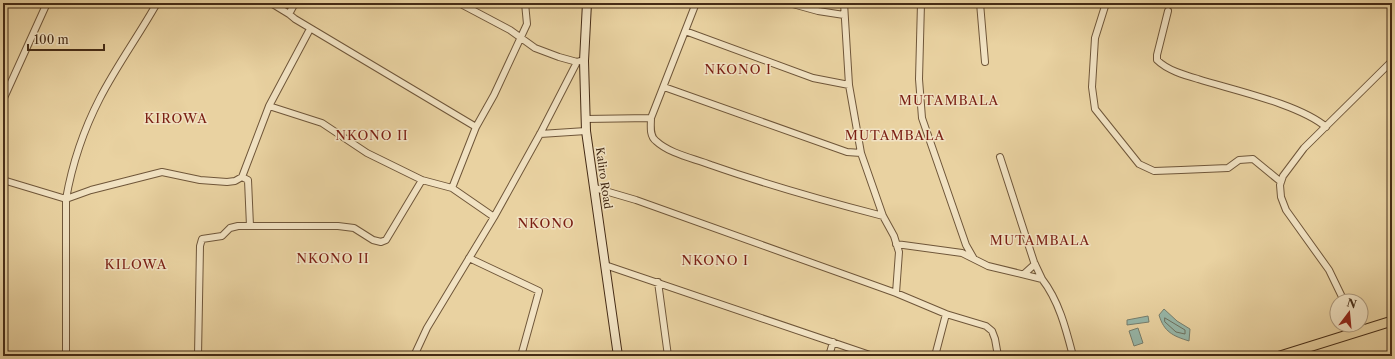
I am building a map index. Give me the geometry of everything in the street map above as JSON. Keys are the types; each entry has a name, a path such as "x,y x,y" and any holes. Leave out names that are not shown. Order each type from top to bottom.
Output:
{"main road":[{"name":"Kaliro Road","path":"587,3 580,61 586,131 618,356"},
{"path":"1369,325 1392,321"},
{"path":"1280,356 1342,333"}],"street":[{"path":"3,100 47,3"},
{"path":"66,356 66,199 70,179 84,137 100,99 157,3"},
{"path":"270,3 310,29 476,127"},
{"path":"289,14 295,3"},
{"path":"414,356 427,328 494,217 580,61 547,53 521,39 510,30 459,3"},
{"path":"452,188 476,127 494,95 527,24 525,3"},
{"path":"696,3 651,118 652,135 655,140 672,151 813,198 883,216"},
{"path":"789,3 818,11 844,15"},
{"path":"844,3 849,85 861,153 883,216 899,252 896,293"},
{"path":"921,3 919,79 922,118 966,245 974,259"},
{"path":"980,3 985,62"},
{"path":"1106,3 1095,38 1092,87 1095,109 1139,164 1154,171 1228,168 1240,160 1253,159 1281,182"},
{"path":"1168,11 1156,60 1161,65 1185,75 1277,103 1317,119 1326,127"},
{"path":"242,177 269,106 310,29"},
{"path":"685,31 812,78 849,85"},
{"path":"1340,293 1329,270 1286,210 1281,197 1281,182 1283,176 1304,148 1392,61"},
{"path":"664,86 847,152 861,153"},
{"path":"269,106 322,123 367,154 422,180 452,188 494,217"},
{"path":"585,119 651,118"},
{"path":"540,134 586,131"},
{"path":"1000,157 1035,264 1042,279 1050,289 1062,316 1072,356"},
{"path":"3,180 66,199 91,190 162,172 200,180 227,182 242,177 248,180 250,226"},
{"path":"198,356 200,246 202,239 222,236 230,228 250,226 338,226 354,228 373,240 381,242 386,240 422,180"},
{"path":"595,188 636,200 896,293 946,314 986,326 992,331 998,356"},
{"path":"896,244 962,253 988,266 1042,279"},
{"path":"469,258 539,291 521,356"},
{"path":"1024,274 1035,264"},
{"path":"605,265 873,356"},
{"path":"658,282 668,356"},
{"path":"935,356 946,314"},
{"path":"829,356 833,342"}],"water":[{"path":"1164,309 1177,321 1190,329 1189,341 1174,335 1166,329 1159,315"},
{"path":"1148,316 1149,322 1127,325 1127,320"},
{"path":"1138,328 1143,343 1134,346 1129,331"}],"district":[{"name":"NKONO I","path":"738,69"},
{"name":"MUTAMBALA","path":"949,100"},
{"name":"KIROWA","path":"176,118"},
{"name":"NKONO II","path":"372,135"},
{"name":"MUTAMBALA","path":"895,135"},
{"name":"NKONO","path":"546,223"},
{"name":"MUTAMBALA","path":"1040,240"},
{"name":"NKONO II","path":"333,258"},
{"name":"NKONO I","path":"715,260"},
{"name":"KILOWA","path":"136,264"}]}
